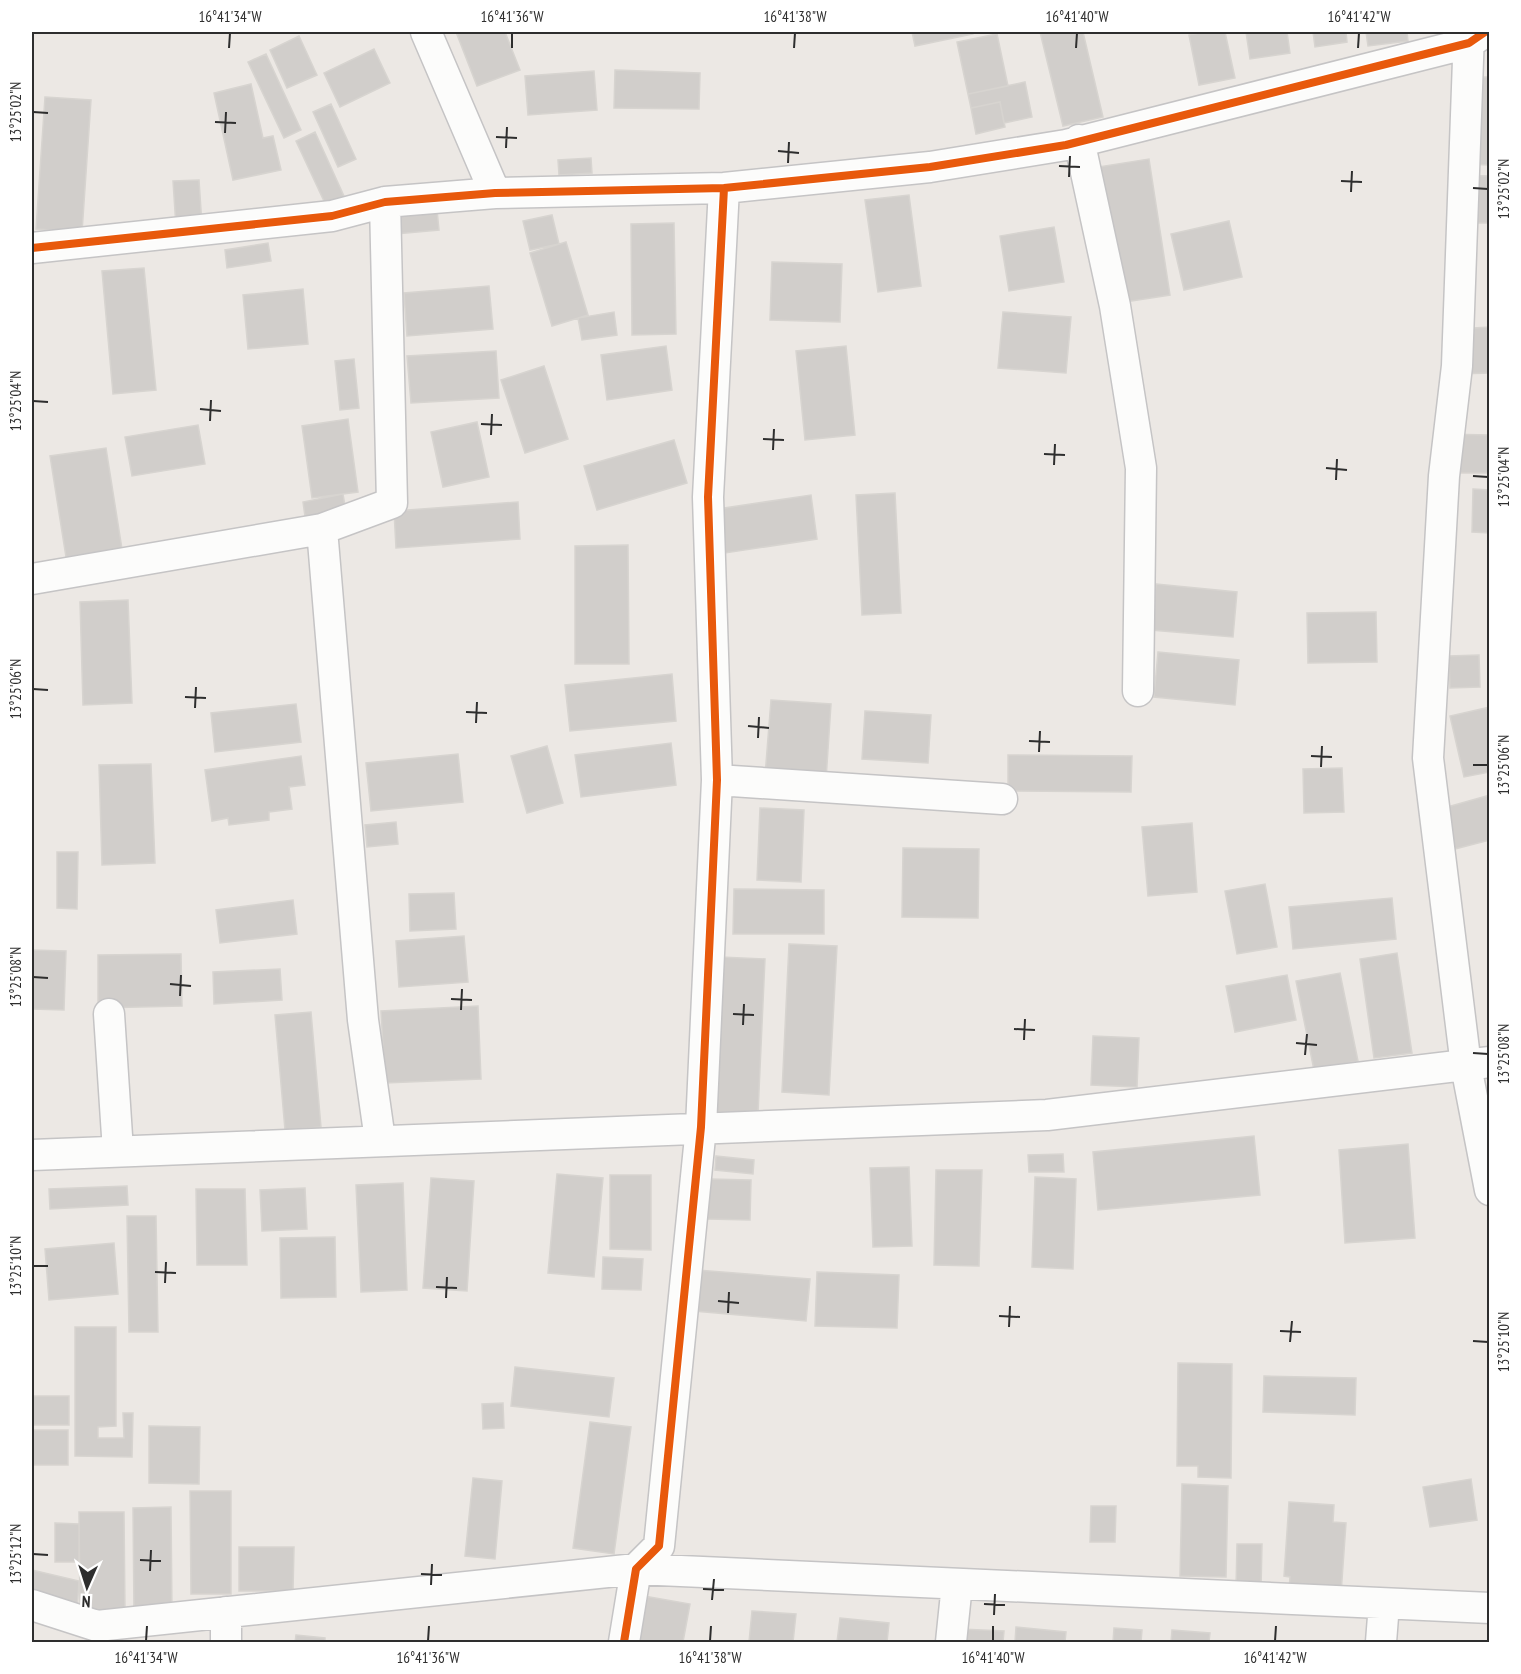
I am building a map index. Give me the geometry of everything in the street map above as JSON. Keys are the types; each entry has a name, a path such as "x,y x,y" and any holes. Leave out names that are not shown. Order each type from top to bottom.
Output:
{"street":[{"path":"426,32 495,193"},
{"path":"32,248 333,216 385,202 495,193 724,189 930,167 1079,140 1478,38 1457,366 1444,476 1428,758 1478,1064 1490,1191"},
{"path":"1079,140 1115,306 1141,468 1138,691"},
{"path":"624,1642 636,1569 660,1546 701,1127 717,780 708,497 724,189"},
{"path":"32,579 322,529 392,503 385,202"},
{"path":"322,529 363,1020 380,1140"},
{"path":"717,780 1002,799"},
{"path":"109,1014 118,1151"},
{"path":"32,1155 1047,1115 1478,1064"},
{"path":"32,1605 96,1626 636,1569 1490,1608"},
{"path":"951,1642 957,1584"},
{"path":"1381,1642 1384,1604"},
{"path":"226,1612 226,1642"}],"building":[{"path":"456,32 505,32 520,70 477,86"},
{"path":"912,32 973,32 973,34 915,46"},
{"path":"1040,32 1083,32 1103,117 1063,126"},
{"path":"1225,32 1235,78 1199,85 1189,35"},
{"path":"1246,32 1287,32 1290,53 1250,59"},
{"path":"1313,32 1346,32 1347,42 1315,47"},
{"path":"1366,32 1407,32 1408,41 1368,46"},
{"path":"997,34 1008,86 968,94 957,42"},
{"path":"299,36 317,75 287,88 270,50"},
{"path":"374,49 390,83 340,107 324,73"},
{"path":"266,54 301,130 284,138 248,62"},
{"path":"615,70 700,73 699,109 614,108"},
{"path":"594,71 597,110 528,115 525,76"},
{"path":"1463,77 1490,77 1490,165 1463,164"},
{"path":"1025,82 1032,117 1004,123 1000,102 971,108 968,94"},
{"path":"251,84 263,138 273,136 281,170 233,180 214,93"},
{"path":"45,97 91,100 82,232 36,229"},
{"path":"1000,102 1005,127 976,134 971,108"},
{"path":"331,104 356,159 338,167 313,112"},
{"path":"315,132 348,205 330,214 296,141"},
{"path":"591,158 592,173 559,175 558,160"},
{"path":"1149,159 1170,295 1119,303 1098,167"},
{"path":"1453,175 1490,176 1490,223 1452,223"},
{"path":"199,180 202,225 176,227 173,181"},
{"path":"909,195 921,286 878,292 865,200"},
{"path":"437,210 439,230 396,234 394,213"},
{"path":"552,215 559,244 530,250 523,221"},
{"path":"1229,221 1242,277 1184,290 1171,234"},
{"path":"674,223 676,334 632,335 631,224"},
{"path":"1054,227 1064,282 1009,291 1000,236"},
{"path":"566,242 588,315 552,326 530,253"},
{"path":"268,243 271,261 227,268 225,250"},
{"path":"772,262 842,264 840,322 770,320"},
{"path":"144,268 156,390 113,394 102,271"},
{"path":"489,286 493,329 407,336 404,293"},
{"path":"303,289 308,344 248,349 243,295"},
{"path":"614,312 617,335 582,340 578,318"},
{"path":"1003,312 1071,317 1066,373 998,368"},
{"path":"1490,327 1490,373 1456,374 1455,329"},
{"path":"666,346 672,390 607,400 601,355"},
{"path":"846,346 855,435 805,440 796,351"},
{"path":"496,351 499,398 411,403 407,356"},
{"path":"354,359 359,408 340,410 335,361"},
{"path":"544,366 568,439 525,453 501,380"},
{"path":"348,419 358,492 312,498 302,426"},
{"path":"477,422 489,477 443,487 431,432"},
{"path":"198,425 205,464 132,476 125,437"},
{"path":"1441,434 1490,435 1490,473 1440,473"},
{"path":"674,440 687,483 597,510 584,466"},
{"path":"106,448 122,549 66,557 50,456"},
{"path":"1473,489 1490,490 1490,533 1472,532"},
{"path":"895,493 901,613 862,615 856,495"},
{"path":"343,494 347,518 306,524 303,502"},
{"path":"811,495 817,539 725,553 718,509"},
{"path":"518,502 520,539 396,548 394,511"},
{"path":"628,545 629,664 575,664 575,546"},
{"path":"1156,584 1237,592 1233,637 1151,630"},
{"path":"128,600 132,703 83,705 80,602"},
{"path":"1376,612 1377,662 1308,663 1307,613"},
{"path":"1158,652 1239,660 1235,705 1154,697"},
{"path":"1479,655 1480,687 1450,688 1449,656"},
{"path":"672,674 676,721 570,731 565,685"},
{"path":"771,700 831,704 826,780 765,776"},
{"path":"296,704 301,742 215,752 211,713"},
{"path":"1490,707 1490,772 1464,777 1450,716"},
{"path":"865,711 931,715 928,763 862,759"},
{"path":"671,743 676,785 581,797 575,755"},
{"path":"547,746 563,803 527,813 511,756"},
{"path":"458,754 463,802 371,811 366,763"},
{"path":"1008,755 1132,756 1131,792 1008,791"},
{"path":"301,756 305,785 289,787 292,809 269,812 269,820 229,825 228,818 212,821 205,770"},
{"path":"151,764 155,863 102,865 99,765"},
{"path":"1342,768 1344,812 1304,813 1303,769"},
{"path":"1490,795 1490,840 1451,850 1440,809"},
{"path":"760,808 804,810 801,882 757,880"},
{"path":"396,822 398,844 367,847 365,825"},
{"path":"1192,823 1197,892 1148,896 1142,827"},
{"path":"903,848 979,849 978,918 902,917"},
{"path":"57,852 78,852 77,909 57,908"},
{"path":"1265,884 1277,947 1237,954 1225,891"},
{"path":"734,889 824,890 824,934 733,934"},
{"path":"454,893 456,929 410,931 409,894"},
{"path":"1392,898 1396,939 1293,949 1289,907"},
{"path":"293,900 297,934 220,943 216,910"},
{"path":"464,936 468,982 399,987 396,941"},
{"path":"789,944 837,946 829,1095 782,1092"},
{"path":"32,950 66,951 64,1010 32,1009"},
{"path":"1397,953 1412,1053 1374,1058 1360,959"},
{"path":"181,954 182,1006 98,1008 98,955"},
{"path":"720,957 765,959 758,1113 713,1112"},
{"path":"280,969 282,1000 214,1004 213,972"},
{"path":"1340,973 1358,1061 1314,1070 1296,981"},
{"path":"1287,975 1296,1020 1235,1032 1226,986"},
{"path":"478,1006 481,1079 385,1083 381,1011"},
{"path":"311,1012 321,1127 285,1130 275,1015"},
{"path":"1093,1036 1139,1038 1137,1087 1091,1085"},
{"path":"1254,1136 1260,1195 1098,1210 1093,1152"},
{"path":"1408,1144 1415,1238 1345,1243 1339,1150"},
{"path":"1063,1154 1064,1172 1029,1172 1028,1155"},
{"path":"716,1156 754,1160 753,1174 715,1170"},
{"path":"909,1167 912,1246 873,1247 870,1168"},
{"path":"936,1170 982,1170 979,1266 934,1265"},
{"path":"557,1174 603,1178 594,1277 548,1273"},
{"path":"610,1175 651,1175 651,1250 610,1249"},
{"path":"1035,1177 1076,1179 1073,1269 1032,1267"},
{"path":"431,1178 474,1181 467,1291 423,1288"},
{"path":"709,1179 751,1180 750,1220 708,1219"},
{"path":"403,1183 407,1290 361,1292 356,1185"},
{"path":"127,1186 128,1205 50,1209 49,1189"},
{"path":"305,1188 307,1229 262,1231 260,1190"},
{"path":"196,1189 245,1189 247,1265 197,1265"},
{"path":"127,1216 156,1216 158,1332 129,1332"},
{"path":"335,1237 336,1297 281,1298 280,1238"},
{"path":"114,1243 118,1294 49,1300 45,1249"},
{"path":"603,1257 643,1259 641,1290 602,1289"},
{"path":"697,1270 810,1279 806,1321 694,1311"},
{"path":"817,1272 899,1275 897,1328 815,1326"},
{"path":"75,1327 116,1327 116,1426 98,1427 98,1438 124,1438 123,1413 133,1413 132,1457 75,1456"},
{"path":"1178,1363 1232,1364 1231,1478 1198,1477 1198,1466 1177,1466"},
{"path":"515,1367 614,1378 609,1417 511,1406"},
{"path":"1264,1376 1356,1378 1355,1415 1263,1412"},
{"path":"32,1396 69,1396 69,1425 32,1425"},
{"path":"503,1403 504,1428 483,1429 482,1404"},
{"path":"590,1422 631,1427 614,1554 573,1548"},
{"path":"149,1426 200,1427 199,1484 149,1483"},
{"path":"32,1430 68,1430 68,1465 32,1465"},
{"path":"473,1478 502,1481 495,1559 465,1556"},
{"path":"1471,1479 1477,1520 1430,1527 1423,1487"},
{"path":"1182,1484 1228,1486 1226,1577 1180,1576"},
{"path":"190,1491 231,1491 231,1594 191,1594"},
{"path":"1289,1502 1334,1505 1333,1522 1346,1523 1341,1594 1289,1591 1290,1577 1284,1576"},
{"path":"1091,1506 1116,1506 1115,1542 1090,1542"},
{"path":"171,1507 172,1614 134,1614 133,1508"},
{"path":"79,1512 124,1512 125,1611 80,1611"},
{"path":"55,1523 79,1524 79,1562 55,1562"},
{"path":"1237,1544 1262,1544 1261,1589 1236,1588"},
{"path":"239,1547 294,1547 293,1591 239,1591"},
{"path":"32,1570 79,1581 77,1612 32,1601"},
{"path":"644,1596 690,1604 683,1642 635,1642"},
{"path":"752,1611 796,1614 793,1642 749,1642"},
{"path":"840,1618 889,1623 887,1642 837,1642"},
{"path":"1016,1627 1066,1632 1065,1642 1015,1642"},
{"path":"1114,1628 1142,1630 1141,1642 1113,1642"},
{"path":"960,1629 1004,1631 1003,1642 960,1642"},
{"path":"1172,1630 1210,1633 1209,1642 1171,1642"},
{"path":"296,1635 325,1638 325,1642 295,1642"}],"cycle path":[{"path":"32,248 332,216 385,202 495,193 724,188 930,167 1066,145 1469,43 1485,32"},
{"path":"624,1642 636,1569 659,1546 701,1127 717,780 708,497 724,188"}]}
